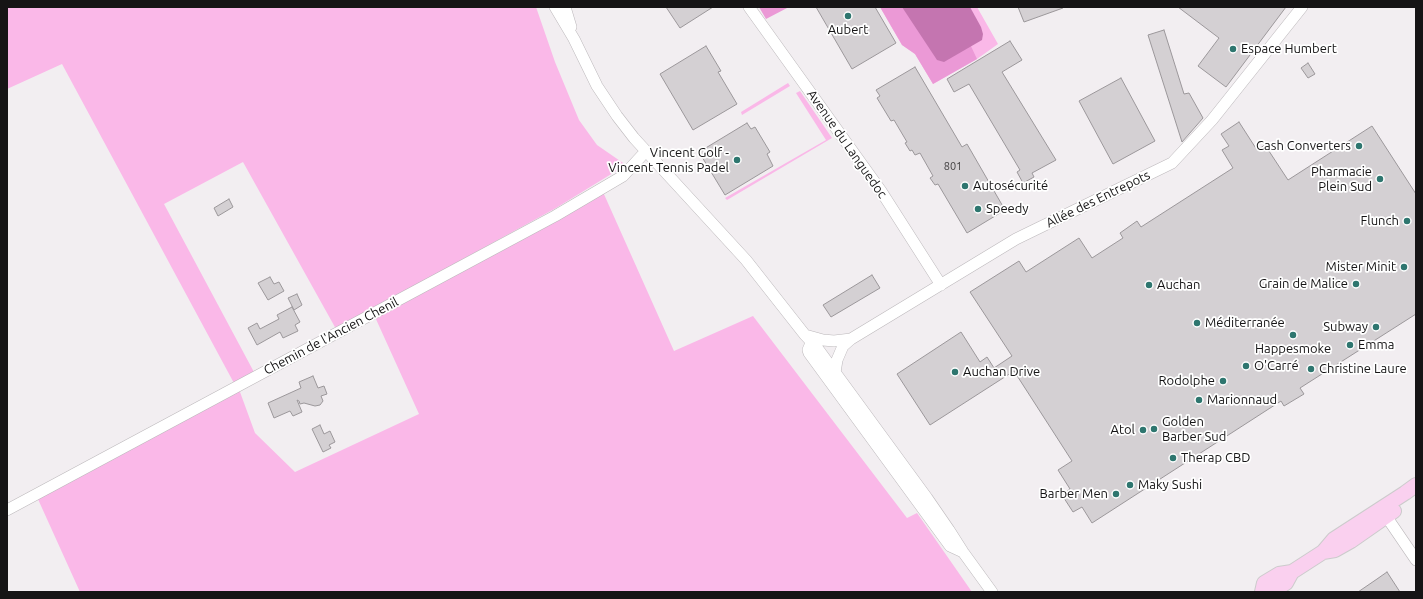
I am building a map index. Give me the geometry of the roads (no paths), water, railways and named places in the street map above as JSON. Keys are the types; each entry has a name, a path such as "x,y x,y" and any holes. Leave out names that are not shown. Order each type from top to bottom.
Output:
{"main road":[{"path":"1292,572 1286,583 1270,592 1262,592 1264,583 1279,574 1292,572 1323,552 1334,539 1416,485"},
{"path":"1323,552 1335,550 1346,544 1416,496"}],"street":[{"path":"555,7 574,39 597,86 617,116 634,138 746,260 836,373 927,498 992,592"},
{"path":"565,7 574,39"},
{"name":"Avenue du Languedoc","path":"750,7 881,192 941,285"},
{"name":"Allée des Entrepots","path":"847,343 1016,239 1172,163 1212,120 1302,7"},
{"name":"Chemin de l'Ancien Chenil","path":"7,510 555,216 623,176 646,150"},
{"path":"811,342 823,340 847,343"},
{"path":"811,342 828,350 839,348 847,343"},
{"path":"811,342 808,350 809,353 822,372 950,546 963,552"},
{"path":"836,373 837,360 847,343"},
{"path":"1386,516 1416,560"}],"place":[{"name":"Aubert","path":"848,16"},
{"name":"Espace Humbert","path":"1233,49"},
{"name":"Cash Converters","path":"1359,146"},
{"name":"Vincent Golf - Vincent Tennis Padel","path":"737,160"},
{"name":"Pharmacie Plein Sud","path":"1380,179"},
{"name":"Autosécurité","path":"965,186"},
{"name":"Speedy","path":"978,209"},
{"name":"Flunch","path":"1407,221"},
{"name":"Mister Minit","path":"1404,267"},
{"name":"Grain de Malice","path":"1356,284"},
{"name":"Auchan","path":"1149,285"},
{"name":"Méditerranée","path":"1197,323"},
{"name":"Subway","path":"1376,327"},
{"name":"Happesmoke","path":"1293,335"},
{"name":"Emma","path":"1350,345"},
{"name":"O'Carré","path":"1246,366"},
{"name":"Christine Laure","path":"1311,369"},
{"name":"Auchan Drive","path":"955,372"},
{"name":"Rodolphe","path":"1223,381"},
{"name":"Marionnaud","path":"1199,400"},
{"name":"Golden Barber Sud","path":"1154,429"},
{"name":"Atol","path":"1143,430"},
{"name":"Therap CBD","path":"1173,458"},
{"name":"Maky Sushi","path":"1130,485"},
{"name":"Barber Men","path":"1116,494"}]}
